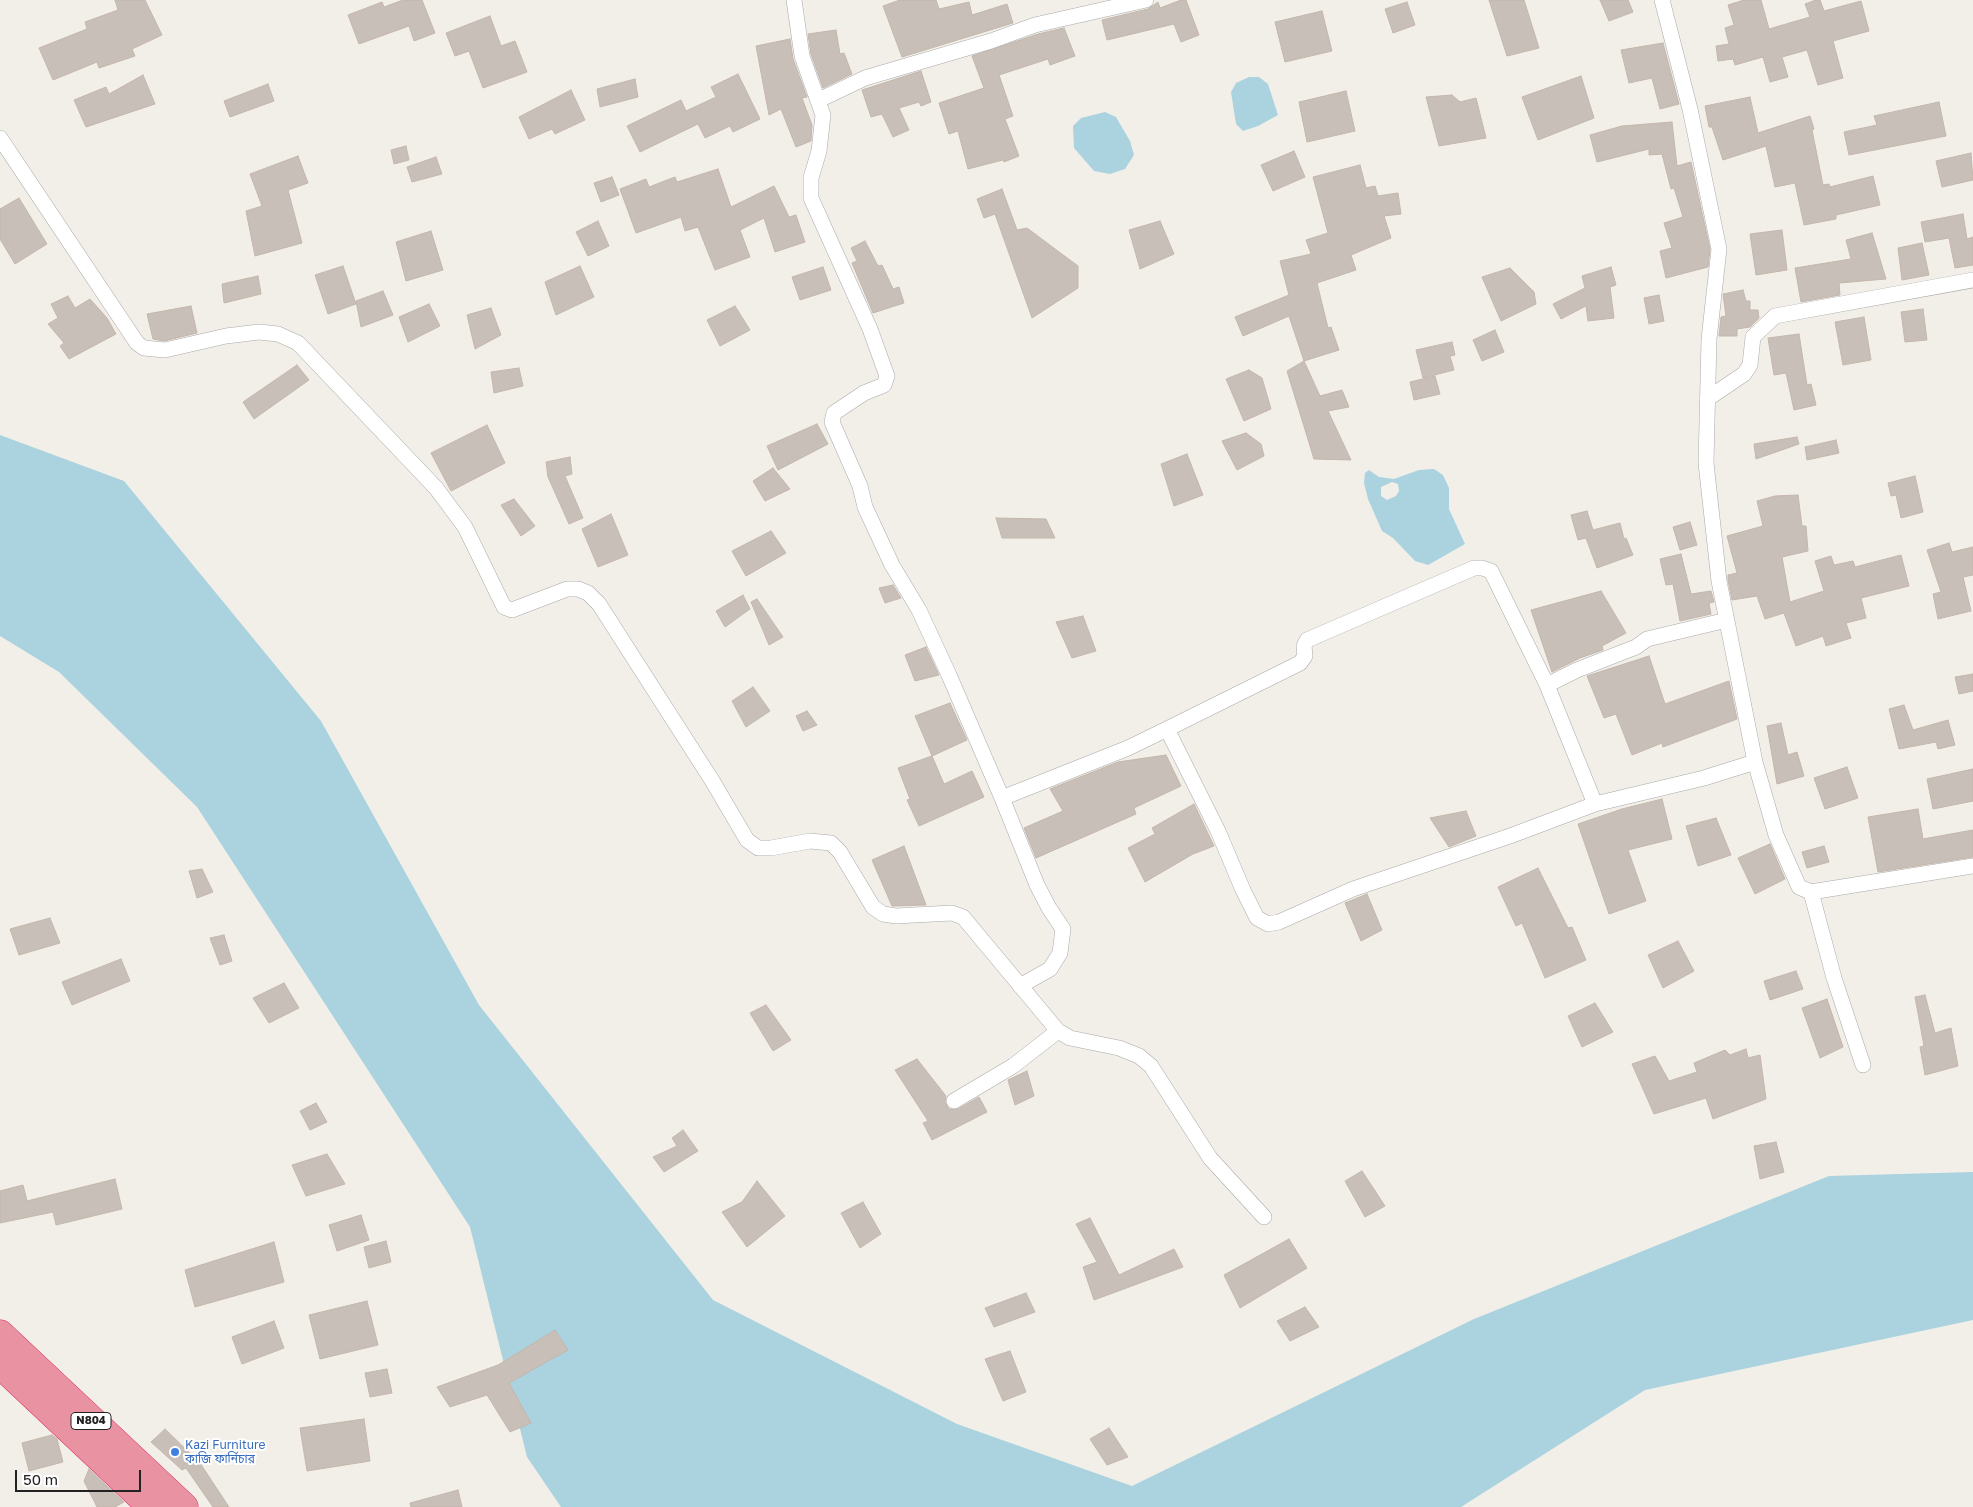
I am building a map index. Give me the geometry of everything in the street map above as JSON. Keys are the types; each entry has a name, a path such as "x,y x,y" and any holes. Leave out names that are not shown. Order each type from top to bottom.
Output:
{"highway":[{"name":"N804","path":"0,1334 152,1507"},
{"name":"N804","path":"0,1364 184,1507"}],"street":[{"path":"794,0 802,56 820,100 823,115 819,151 811,178 811,198 852,289 887,376 884,385 864,393 834,413 832,422 860,486 865,507 892,565 918,610 949,675 1037,885 1063,929 1060,953 1050,969 1020,986"},
{"path":"820,100 865,78 991,41 1035,25 1146,0"},
{"path":"1662,0 1690,110 1719,249 1709,339 1706,463 1719,581 1755,762 1776,835 1799,887 1811,892 1973,866"},
{"path":"0,138 137,343 144,348 166,350 226,336 259,332 278,334 298,343 436,488 465,527 504,607 512,610 567,589 578,589 588,593 599,604 713,782 747,840 758,848 771,848 810,841 831,843 840,852 873,907 883,914 896,916 952,913 963,917 1058,1031 1070,1038 1119,1048 1139,1056 1164,1084 1210,1158 1264,1217"},
{"path":"1707,399 1744,374 1750,365 1753,337 1775,316 1973,280"},
{"path":"1002,798 1128,748 1300,663 1305,656 1304,646 1307,640 1474,568 1482,568 1491,571 1548,685 1595,804"},
{"path":"1548,685 1577,670 1636,647 1647,639 1727,620"},
{"path":"1167,728 1218,831 1257,918 1268,924 1279,922 1353,889 1525,831 1595,804 1687,782 1755,762"},
{"path":"1811,892 1834,978 1863,1065"},
{"path":"954,1102 1012,1066 1058,1031"}],"water":[{"path":"1249,77 1259,77 1268,84 1278,115 1258,126 1243,131 1236,124 1231,92 1236,83"},
{"path":"1105,112 1116,117 1130,141 1134,155 1125,169 1110,174 1094,171 1074,148 1073,126 1081,118"},
{"path":"0,435 124,481 321,721 479,1005 713,1300 957,1424 1132,1486 1474,1319 1829,1176 1973,1172 1973,1320 1645,1390 1461,1507 561,1507 527,1457 470,1227 197,807 59,672 0,636"},
{"path":"1434,469 1443,475 1449,488 1449,509 1465,544 1428,565 1415,561 1393,538 1382,531 1368,499 1364,483 1365,473 1369,470 1379,477 1394,479 1419,470","holes":["1392,482 1398,484 1399,491 1396,496 1387,500 1381,496 1381,487"]}],"building":[{"path":"115,0 145,0 162,35 132,49 135,56 99,68 97,62 53,80 39,48 87,29 85,22 118,10"},
{"path":"403,0 422,0 435,33 414,41 409,26 359,44 348,15 382,2 384,7"},
{"path":"900,0 936,0 939,9 969,2 972,15 1007,4 1013,23 902,57 883,6"},
{"path":"1186,0 1199,35 1181,42 1174,24 1107,40 1102,20 1148,9 1158,2 1160,8"},
{"path":"1489,0 1524,0 1539,48 1507,56"},
{"path":"1600,0 1628,0 1633,12 1609,21"},
{"path":"1744,0 1761,0 1769,29 1810,17 1805,4 1816,0 1820,0 1824,11 1861,1 1869,31 1833,41 1843,78 1818,85 1807,50 1782,57 1788,77 1770,82 1763,57 1735,65 1733,59 1718,61 1716,46 1729,44 1725,28 1734,25 1728,5"},
{"path":"1407,2 1415,25 1393,33 1385,9"},
{"path":"1322,11 1332,51 1285,62 1275,22"},
{"path":"490,16 501,46 515,41 527,72 483,88 469,51 455,56 446,33"},
{"path":"1064,28 1075,56 1050,65 1048,59 999,75 1013,116 1005,119 1019,156 1004,162 1003,160 968,169 958,131 949,134 939,103 984,88 972,56 1038,34"},
{"path":"836,30 840,54 844,53 852,74 823,88 811,54 808,34"},
{"path":"790,39 793,59 807,97 802,98 812,125 811,141 796,147 781,109 769,115 756,46"},
{"path":"1663,43 1679,104 1660,109 1652,78 1629,83 1621,50"},
{"path":"921,71 931,102 921,106 919,102 899,108 909,130 893,137 882,114 871,117 862,90"},
{"path":"738,74 760,119 733,132 730,126 705,138 698,124 640,152 627,126 681,100 686,111 716,97 711,87"},
{"path":"143,75 155,104 86,127 74,100 106,87 109,94"},
{"path":"1581,76 1594,118 1538,140 1522,97"},
{"path":"635,79 638,97 600,107 597,89"},
{"path":"268,84 274,101 230,117 224,101"},
{"path":"571,90 585,120 555,134 552,129 529,139 519,117"},
{"path":"1346,91 1355,131 1307,142 1299,102"},
{"path":"1452,95 1460,102 1476,98 1486,138 1439,146 1426,97"},
{"path":"1750,97 1758,133 1810,116 1814,129 1812,130 1823,185 1829,184 1830,187 1873,176 1880,205 1836,215 1836,219 1804,225 1795,183 1775,187 1766,146 1723,160 1712,127 1709,127 1705,106"},
{"path":"1939,102 1946,136 1849,155 1844,132 1877,125 1874,116"},
{"path":"1672,122 1677,166 1691,162 1710,249 1708,267 1666,278 1660,251 1672,248 1664,223 1683,217 1674,188 1671,189 1662,154 1649,155 1649,149 1597,162 1590,135 1622,126"},
{"path":"406,146 409,160 394,164 391,150"},
{"path":"1294,151 1305,177 1273,191 1261,165"},
{"path":"1971,153 1973,180 1942,187 1936,161"},
{"path":"298,156 308,183 288,190 302,243 255,256 246,211 262,206 250,174"},
{"path":"436,157 442,174 412,182 407,167"},
{"path":"1360,165 1366,188 1375,186 1378,196 1398,193 1401,214 1384,216 1391,238 1351,255 1356,270 1317,283 1328,328 1331,327 1339,350 1304,361 1289,316 1243,336 1235,317 1289,295 1280,261 1311,254 1306,240 1328,233 1313,177"},
{"path":"718,169 731,207 774,186 789,217 796,215 805,242 775,252 764,218 740,230 750,257 715,270 698,227 685,231 681,217 636,233 620,189 646,179 649,187 675,177 677,182"},
{"path":"612,177 619,195 601,202 594,183"},
{"path":"1002,189 1017,230 1027,228 1078,266 1078,288 1032,318 995,214 984,218 977,199"},
{"path":"19,198 47,244 15,264 0,239 0,209"},
{"path":"1963,214 1967,239 1973,237 1973,265 1955,268 1949,238 1925,242 1921,222"},
{"path":"598,221 609,246 588,256 576,232"},
{"path":"1160,221 1174,254 1140,269 1129,230"},
{"path":"1782,230 1787,270 1756,275 1750,234"},
{"path":"431,231 443,270 406,281 396,242"},
{"path":"1872,233 1886,279 1839,283 1840,295 1801,302 1795,268 1851,259 1846,240"},
{"path":"865,241 878,266 882,265 893,289 899,287 904,303 873,313 852,263 857,261 851,248"},
{"path":"1922,243 1929,275 1902,280 1898,248"},
{"path":"343,266 356,304 328,314 315,275"},
{"path":"580,266 594,297 556,315 545,282"},
{"path":"823,267 831,290 800,300 792,277"},
{"path":"1611,267 1616,285 1610,287 1614,318 1588,321 1586,306 1561,319 1553,304 1585,288 1582,276"},
{"path":"1510,268 1534,292 1536,304 1501,321 1482,277"},
{"path":"258,276 261,294 224,303 222,284"},
{"path":"1743,290 1746,301 1750,301 1750,310 1758,310 1759,318 1750,327 1737,329 1737,336 1719,336 1721,317 1726,316 1723,294"},
{"path":"383,291 393,315 361,327 356,301"},
{"path":"1659,295 1664,321 1649,324 1644,298"},
{"path":"68,296 75,308 90,299 107,318 116,334 69,359 60,346 64,343 48,324 58,318 51,304"},
{"path":"429,304 440,326 408,342 399,317"},
{"path":"191,306 197,333 164,341 153,339 147,314"},
{"path":"735,306 750,330 720,346 707,320"},
{"path":"491,308 501,335 475,349 467,315"},
{"path":"1923,309 1927,340 1905,342 1901,312"},
{"path":"1864,317 1871,360 1843,365 1835,322"},
{"path":"1495,330 1504,352 1482,361 1473,340"},
{"path":"1799,334 1807,385 1811,384 1816,405 1794,410 1786,373 1774,375 1768,338"},
{"path":"1452,342 1455,355 1450,356 1454,370 1423,378 1416,350"},
{"path":"1304,361 1320,396 1342,390 1349,407 1328,411 1351,460 1314,459 1287,371"},
{"path":"297,365 309,380 254,419 243,402"},
{"path":"519,368 523,386 494,393 491,372"},
{"path":"1249,370 1262,378 1271,409 1244,421 1226,379"},
{"path":"1435,376 1440,394 1414,400 1410,382"},
{"path":"817,424 828,444 778,470 767,446"},
{"path":"487,425 505,463 451,491 431,453"},
{"path":"1246,433 1261,444 1264,456 1237,470 1222,441"},
{"path":"1797,437 1799,444 1756,459 1754,444"},
{"path":"1836,440 1839,453 1807,460 1805,447"},
{"path":"1187,454 1203,495 1174,506 1161,464"},
{"path":"570,457 572,474 565,476 583,518 569,524 548,477 546,462"},
{"path":"773,468 790,489 765,501 753,481"},
{"path":"1915,476 1923,512 1901,518 1896,495 1891,496 1888,483"},
{"path":"1798,495 1802,526 1806,526 1808,551 1782,557 1790,602 1824,591 1815,561 1831,556 1834,565 1853,561 1855,567 1901,555 1909,586 1861,598 1866,618 1846,623 1851,638 1826,646 1823,636 1796,646 1784,613 1765,619 1757,596 1732,600 1728,580 1728,575 1737,573 1727,536 1763,526 1757,501 1775,496"},
{"path":"514,499 535,526 521,536 501,505"},
{"path":"1587,511 1593,530 1620,523 1624,539 1626,538 1633,555 1597,568 1586,538 1578,540 1571,515"},
{"path":"611,514 628,555 598,567 582,529"},
{"path":"996,518 1046,519 1055,538 1002,538"},
{"path":"1690,522 1697,545 1680,550 1673,527"},
{"path":"771,531 786,553 746,576 732,551"},
{"path":"1949,543 1952,552 1973,547 1973,575 1963,577 1971,611 1938,619 1933,594 1941,592 1927,550"},
{"path":"1681,554 1691,594 1711,591 1714,602 1709,603 1711,614 1680,621 1673,584 1666,585 1660,559"},
{"path":"893,585 901,598 885,603 879,588"},
{"path":"1601,591 1626,633 1602,646 1603,650 1580,658 1552,672 1531,610"},
{"path":"743,595 750,609 725,627 716,611"},
{"path":"757,599 783,637 769,645 751,602"},
{"path":"1083,616 1096,651 1072,658 1056,622"},
{"path":"926,647 939,675 915,681 905,655"},
{"path":"1649,656 1665,704 1729,681 1737,719 1663,747 1662,743 1632,755 1616,714 1604,718 1587,676"},
{"path":"1973,674 1973,691 1959,694 1955,677"},
{"path":"753,687 770,711 746,727 732,701"},
{"path":"950,703 967,740 932,756 915,716"},
{"path":"1904,705 1913,730 1948,720 1955,745 1938,749 1936,742 1899,749 1889,709"},
{"path":"807,711 817,725 803,731 796,716"},
{"path":"1781,723 1788,755 1797,752 1804,776 1777,784 1767,726"},
{"path":"1166,755 1181,786 1134,808 1136,814 1036,858 1024,828 1063,811 1050,789 1118,762"},
{"path":"932,756 944,784 972,771 984,797 919,826 907,800 910,799 898,768"},
{"path":"1847,767 1858,798 1825,809 1814,778"},
{"path":"1973,769 1973,801 1933,809 1927,779"},
{"path":"1662,799 1672,839 1628,850 1646,901 1609,914 1578,824 1622,809"},
{"path":"1194,804 1214,846 1193,854 1145,882 1128,848 1155,834 1152,828"},
{"path":"1918,809 1923,839 1973,830 1973,857 1878,872 1868,817"},
{"path":"1466,811 1476,836 1449,847 1430,818"},
{"path":"1716,818 1731,855 1698,866 1686,826"},
{"path":"1770,844 1785,879 1755,894 1738,858"},
{"path":"904,846 926,905 892,906 872,860"},
{"path":"1824,846 1829,862 1807,868 1802,852"},
{"path":"1538,868 1568,928 1572,927 1586,960 1545,978 1522,923 1516,926 1498,887"},
{"path":"202,869 213,892 197,898 189,871"},
{"path":"1367,894 1382,930 1361,941 1345,903"},
{"path":"50,918 60,943 19,955 10,929"},
{"path":"224,935 232,961 220,965 210,938"},
{"path":"1678,941 1694,971 1663,988 1648,955"},
{"path":"121,959 130,981 72,1005 62,982"},
{"path":"1796,971 1803,989 1770,1000 1764,981"},
{"path":"284,983 299,1008 269,1023 253,998"},
{"path":"1925,995 1935,1033 1951,1028 1958,1066 1925,1075 1920,1047 1924,1046 1915,997"},
{"path":"1827,999 1843,1047 1820,1058 1802,1008"},
{"path":"1595,1003 1613,1032 1582,1047 1568,1016"},
{"path":"766,1005 791,1040 773,1051 750,1013"},
{"path":"1746,1049 1748,1058 1760,1055 1766,1099 1713,1119 1706,1098 1654,1114 1632,1064 1655,1056 1669,1081 1697,1072 1694,1063 1725,1050 1730,1055"},
{"path":"917,1059 946,1096 945,1102 949,1109 958,1109 979,1097 987,1112 932,1140 923,1123 928,1121 895,1070"},
{"path":"1027,1071 1034,1096 1015,1105 1008,1080"},
{"path":"316,1103 327,1122 310,1130 300,1111"},
{"path":"683,1130 698,1151 664,1172 653,1157 677,1146 672,1138"},
{"path":"1776,1142 1784,1172 1760,1179 1754,1146"},
{"path":"327,1154 345,1184 306,1196 292,1165"},
{"path":"1362,1171 1385,1206 1365,1217 1345,1181"},
{"path":"115,1179 122,1209 56,1225 53,1212 0,1223 0,1191 23,1185 27,1201"},
{"path":"757,1181 785,1216 747,1247 722,1212 742,1202"},
{"path":"863,1202 881,1234 860,1248 841,1213"},
{"path":"361,1215 369,1240 337,1251 329,1225"},
{"path":"1090,1218 1119,1275 1174,1249 1183,1267 1094,1300 1083,1267 1097,1262 1076,1224"},
{"path":"1289,1239 1307,1268 1240,1308 1224,1275"},
{"path":"386,1241 391,1262 369,1268 364,1247"},
{"path":"274,1242 284,1282 195,1307 185,1270"},
{"path":"1026,1293 1035,1312 994,1327 985,1308"},
{"path":"367,1301 378,1345 320,1359 309,1315"},
{"path":"1305,1307 1319,1327 1290,1341 1277,1321"},
{"path":"274,1321 284,1348 242,1364 232,1337"},
{"path":"555,1330 568,1350 509,1383 531,1423 510,1432 487,1395 450,1407 437,1387 498,1365"},
{"path":"1010,1351 1026,1392 1003,1401 985,1359"},
{"path":"387,1369 392,1393 370,1397 365,1373"},
{"path":"364,1419 370,1461 307,1471 300,1428"},
{"path":"1109,1428 1128,1457 1107,1465 1090,1439"},
{"path":"165,1429 200,1463 229,1507 213,1507 186,1468 182,1470 151,1442"},
{"path":"52,1435 57,1439 63,1462 29,1471 22,1443"},
{"path":"89,1469 124,1502 115,1507 97,1507 84,1481"},
{"path":"458,1490 462,1507 411,1507 410,1503"}],"place":[{"name":"Kazi Furniture কাজি ফার্নিচার","path":"175,1452"}]}
